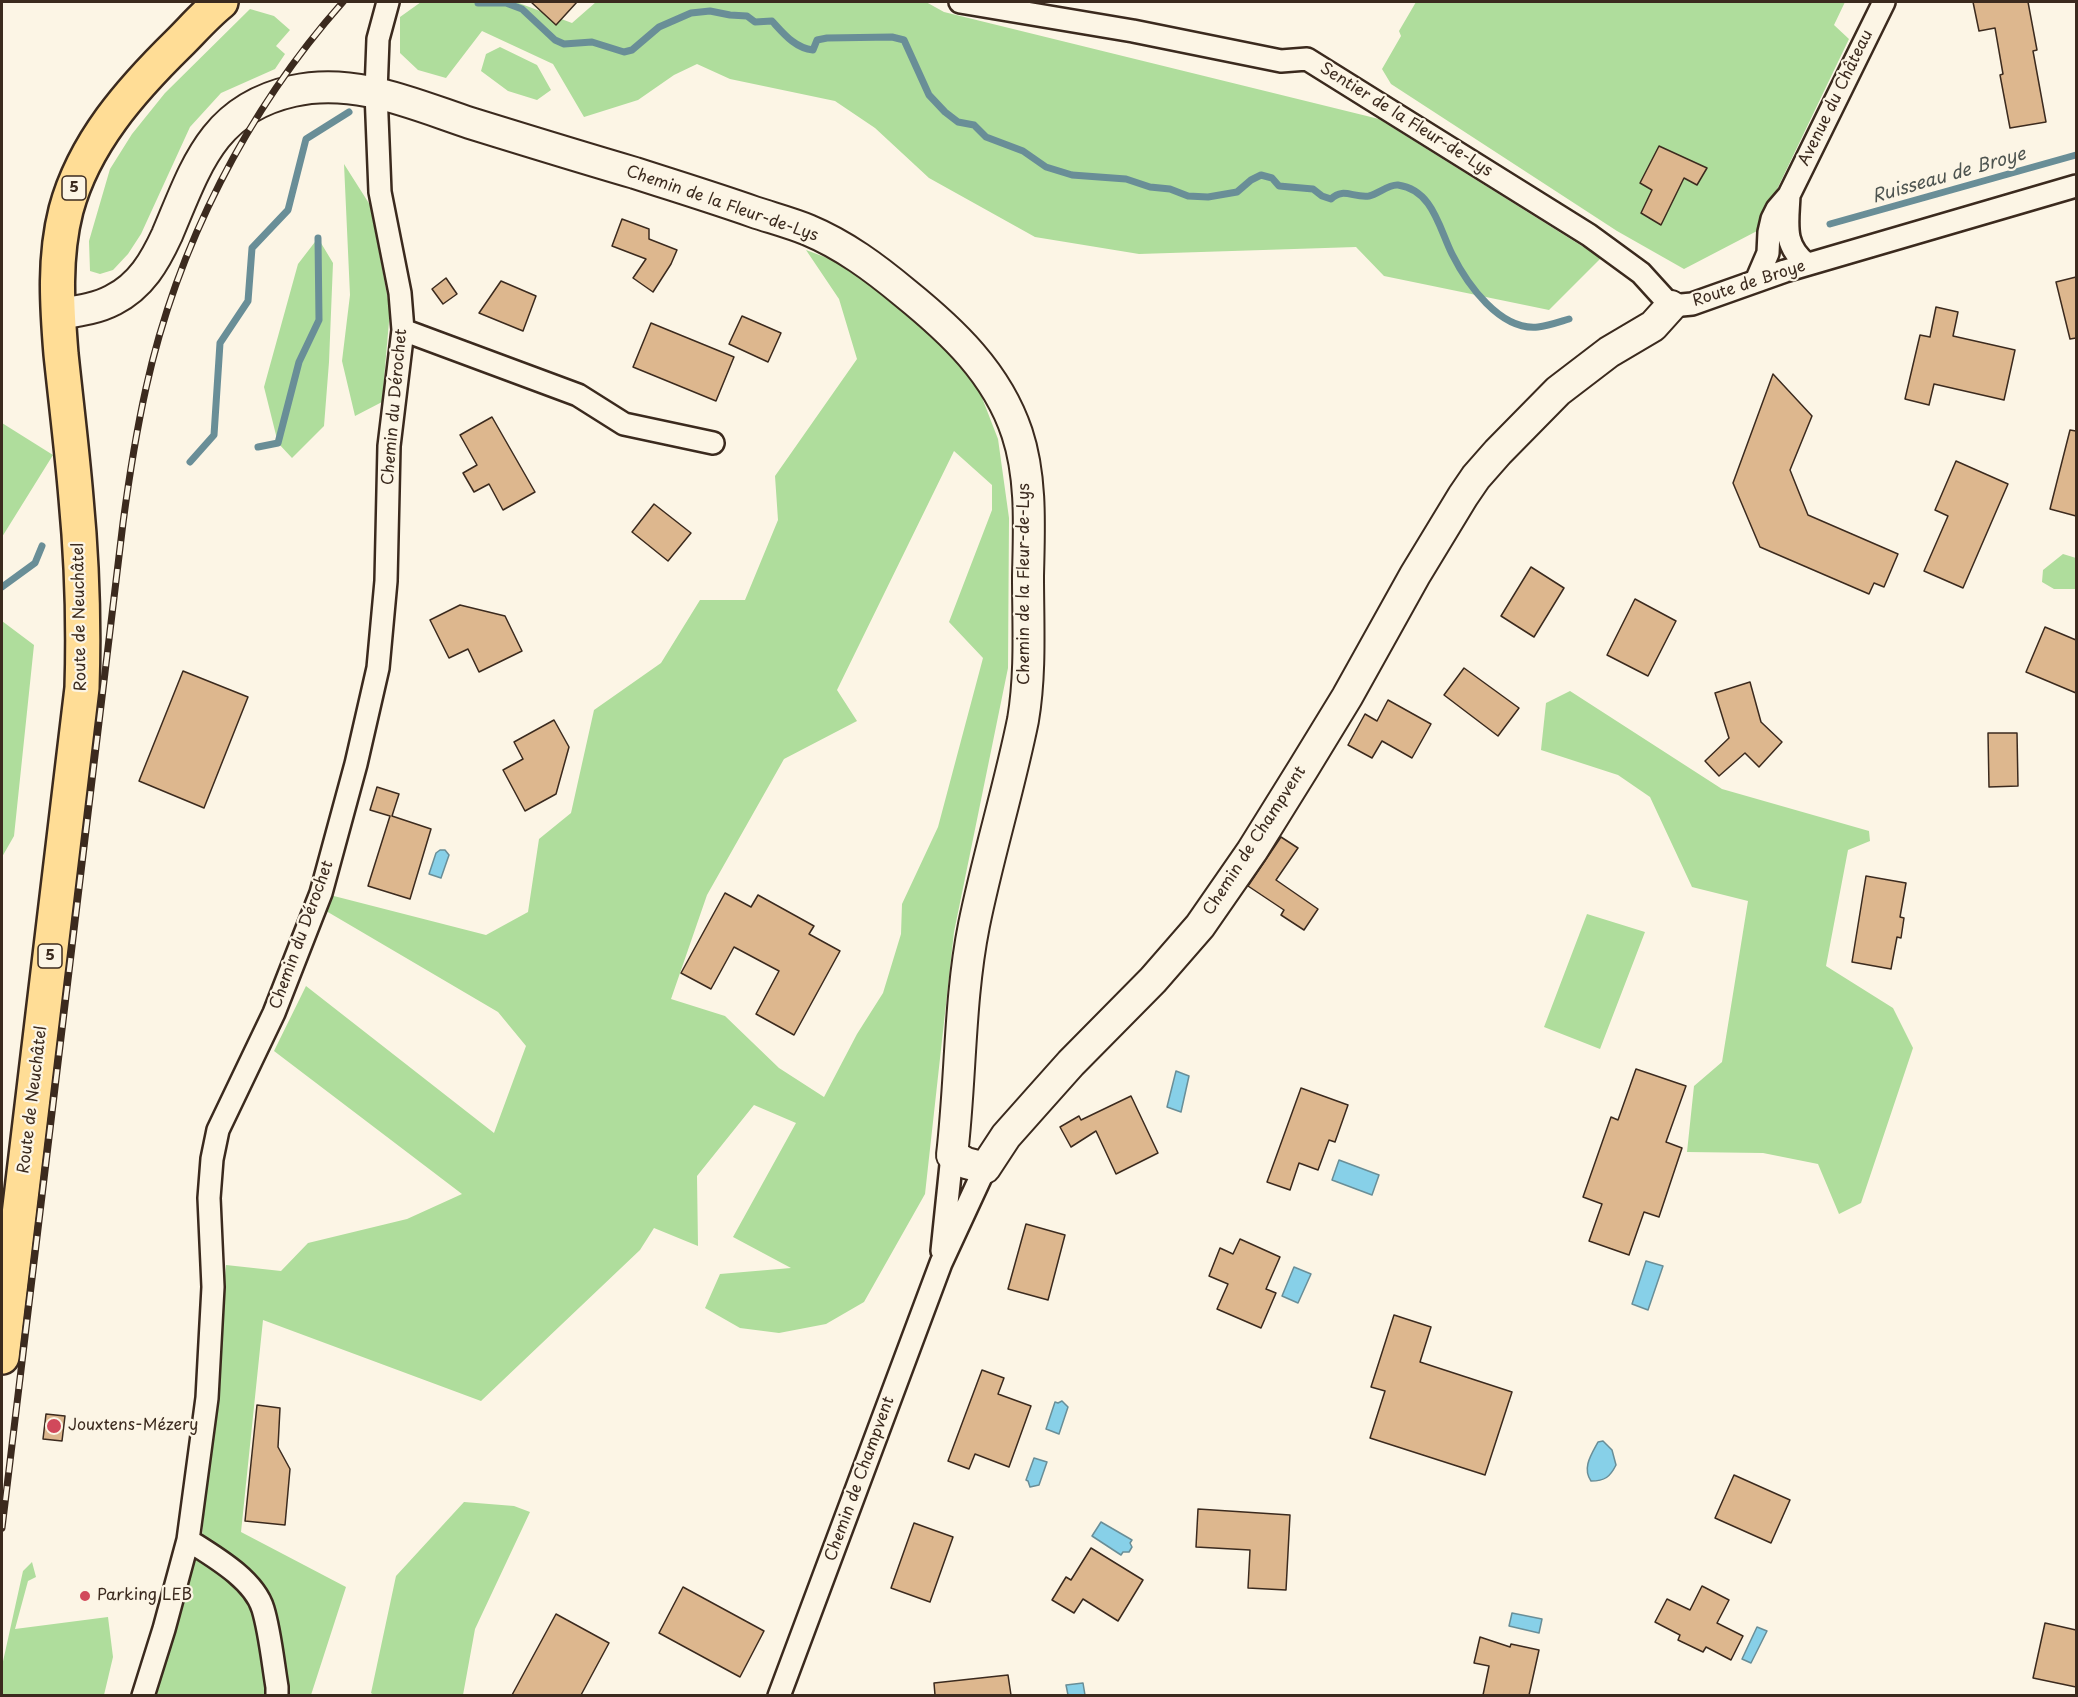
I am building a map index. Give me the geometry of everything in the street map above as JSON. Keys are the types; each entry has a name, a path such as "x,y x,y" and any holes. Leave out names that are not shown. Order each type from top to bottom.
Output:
{"main road":[{"name":"Route de Neuchâtel","path":"2,1357 81,688 83,652 80,554 58,314 57,258 66,209 85,161 109,121 140,81 221,2"}],"street":[{"name":"Chemin du Dérochet","path":"143,1695 188,1540 207,1398 213,1287 209,1198 212,1159 218,1130 274,1013 321,893 356,764 378,668 386,582 389,446 403,330 400,293 380,192 376,92 378,39 388,2"},
{"name":"Sentier de la Fleur-de-Lys","path":"960,2 1133,31 1281,61 1307,59 1589,235 1641,273 1671,306"},
{"name":"Avenue du Château","path":"1756,281 1768,253 1772,219 1789,195 1884,2"},
{"name":"Chemin de la Fleur-de-Lys","path":"58,314 92,308 116,299 148,272 202,156 214,137 238,114 267,98 299,89 337,88 376,92 703,194 809,230 850,252 882,274 946,327 986,373 1003,400 1018,436 1026,480 1029,525 1027,672 1024,714 973,928 964,1004 952,1155"},
{"name":"Route de Broye","path":"1476,477 1558,391 1609,352 1653,326 1671,306 1692,304 1807,264 2076,186"},
{"name":"Avenue du Château","path":"1789,195 1787,224 1791,247 1807,264"},
{"path":"403,330 578,395 624,424 713,443"},
{"name":"Chemin de Champvent","path":"779,1695 941,1263 985,1168 1006,1137 1038,1100 1153,980 1200,926 1252,851 1298,778 1347,697 1415,574 1476,477"},
{"path":"952,1155 966,1163 985,1168"},
{"name":"Chemin de Champvent","path":"941,1263 952,1155"},
{"path":"188,1540 228,1567 249,1587 263,1607 277,1695"}],"green space":[{"path":"421,2 516,2 572,23 596,2 926,2 944,12 1379,119 1601,258 1549,310 1384,276 1356,247 1139,254 1035,237 929,178 875,128 835,101 730,79 697,64 674,75 638,100 584,117 553,64 482,31 446,78 418,70 400,53 400,17"},
{"path":"1416,2 1845,2 1834,25 1849,39 1757,231 1684,269 1617,231 1391,84 1382,69 1401,36 1399,31"},
{"path":"250,9 274,16 290,30 276,46 285,54 275,69 221,93 190,127 141,234 128,254 113,270 100,274 90,271 89,241 110,169 132,134 165,93"},
{"path":"500,47 537,65 551,90 537,100 508,91 481,71 486,54"},
{"path":"344,164 370,205 390,310 382,402 355,416 342,361 350,295"},
{"path":"318,238 333,263 324,426 292,458 278,443 264,387 298,264"},
{"path":"806,250 873,275 974,377 998,439 1009,518 1008,668 954,932 925,1194 864,1302 826,1324 779,1333 740,1328 705,1308 720,1274 791,1268 733,1237 796,1123 754,1105 697,1176 698,1246 654,1228 640,1250 481,1401 263,1320 241,1532 346,1587 311,1695 154,1696 202,1537 226,1265 281,1271 308,1243 407,1219 462,1194 274,1051 306,986 494,1133 526,1046 498,1012 321,908 326,894 486,935 528,912 539,839 571,813 594,710 661,663 700,600 745,600 778,520 775,476 857,359 839,299","holes":["954,451 992,485 992,510 949,622 983,658 938,827 902,904 901,934 883,993 857,1034 824,1097 779,1068 725,1016 671,999 707,895 784,759 857,721 837,690"]},
{"path":"2,423 53,455 2,537"},
{"path":"2063,554 2076,558 2076,589 2054,589 2042,582 2043,570"},
{"path":"2,621 34,645 14,836 2,857"},
{"path":"1570,691 1722,789 1869,831 1870,841 1848,850 1826,966 1893,1008 1913,1048 1861,1203 1839,1214 1818,1164 1763,1153 1687,1152 1694,1086 1722,1062 1748,901 1692,887 1650,797 1618,775 1541,750 1546,703"},
{"path":"1587,914 1645,932 1600,1049 1544,1027"},
{"path":"464,1502 514,1506 530,1512 475,1629 463,1695 374,1695 371,1693 396,1576"},
{"path":"32,1562 36,1577 28,1581 15,1629 108,1617 113,1657 104,1695 2,1695 2,1666 23,1571"}],"water":[{"path":"445,850 449,855 441,878 429,874 436,853"},
{"path":"1176,1071 1189,1076 1181,1112 1167,1107"},
{"path":"1339,1160 1379,1175 1372,1195 1332,1180"},
{"path":"1646,1261 1663,1266 1648,1310 1632,1304"},
{"path":"1294,1267 1311,1274 1298,1303 1282,1296"},
{"path":"1062,1401 1068,1407 1059,1434 1046,1429 1055,1402"},
{"path":"1603,1441 1612,1450 1616,1465 1612,1473 1606,1477 1591,1481 1587,1471 1588,1462 1598,1442"},
{"path":"1034,1458 1047,1462 1039,1485 1030,1487 1026,1480"},
{"path":"1101,1522 1132,1540 1129,1552 1123,1552 1121,1555 1092,1536"},
{"path":"1512,1613 1542,1619 1539,1633 1509,1626"},
{"path":"1757,1627 1767,1631 1751,1663 1742,1659"},
{"path":"1083,1683 1085,1695 1068,1695 1066,1685"}],"building":[{"path":"531,2 577,2 556,25"},
{"path":"1973,2 2028,2 2037,50 2033,51 2046,122 2010,128 2000,75 2003,74 1995,28 1979,31"},
{"path":"1659,146 1707,168 1697,185 1684,178 1661,225 1641,213 1652,190 1640,183"},
{"path":"622,219 649,229 649,239 677,250 653,292 633,278 646,259 612,246"},
{"path":"2076,277 2076,338 2070,339 2056,282"},
{"path":"446,278 457,294 443,304 432,289"},
{"path":"501,281 536,296 523,331 479,313"},
{"path":"1936,307 1958,312 1953,336 2015,350 2004,400 1934,384 1929,405 1905,399 1920,335 1930,337"},
{"path":"742,316 781,333 768,362 729,344"},
{"path":"651,323 734,357 716,401 633,367"},
{"path":"1773,374 1812,416 1790,470 1808,515 1898,554 1884,587 1874,583 1869,594 1760,547 1733,483"},
{"path":"492,417 535,492 503,510 489,484 474,492 463,473 477,465 460,435"},
{"path":"2070,430 2076,431 2076,516 2050,509"},
{"path":"1956,461 2008,484 1963,588 1924,571 1948,516 1935,510"},
{"path":"654,504 691,533 668,561 632,532"},
{"path":"1531,567 1564,588 1534,637 1501,616"},
{"path":"1635,599 1676,621 1648,676 1607,655"},
{"path":"460,605 505,616 522,651 479,672 468,649 449,658 430,620"},
{"path":"2045,627 2076,640 2076,693 2026,672"},
{"path":"1464,668 1519,708 1498,736 1444,695"},
{"path":"183,671 248,697 204,808 139,781"},
{"path":"1750,682 1761,722 1782,742 1759,767 1745,753 1719,776 1705,761 1729,738 1715,693"},
{"path":"1388,700 1431,724 1412,758 1382,741 1372,758 1348,745 1365,714 1377,721"},
{"path":"554,720 569,747 556,794 525,811 503,770 523,759 514,742"},
{"path":"1988,733 2017,733 2018,786 1989,787"},
{"path":"377,787 399,794 392,816 431,829 410,899 368,886 390,816 370,810"},
{"path":"1281,837 1298,848 1276,880 1318,909 1304,930 1281,915 1284,910 1248,886"},
{"path":"1866,876 1906,883 1900,917 1904,918 1901,938 1897,937 1891,969 1852,962"},
{"path":"725,893 751,907 758,895 814,926 809,934 840,951 794,1035 756,1014 779,971 734,947 711,989 681,973"},
{"path":"1636,1069 1686,1086 1666,1142 1682,1148 1659,1217 1644,1212 1629,1255 1589,1241 1602,1204 1583,1197 1611,1117 1618,1120"},
{"path":"1301,1088 1348,1105 1335,1142 1329,1140 1318,1170 1299,1163 1290,1190 1267,1182"},
{"path":"1131,1096 1158,1153 1116,1174 1096,1131 1071,1147 1060,1127 1079,1116 1081,1120"},
{"path":"1026,1224 1065,1235 1048,1300 1008,1289"},
{"path":"1240,1239 1280,1257 1266,1289 1276,1293 1261,1328 1217,1309 1228,1284 1209,1276 1220,1248 1233,1254"},
{"path":"1394,1315 1431,1327 1420,1362 1512,1392 1485,1475 1370,1438 1385,1391 1371,1387"},
{"path":"982,1370 1004,1378 998,1394 1031,1406 1009,1467 975,1454 969,1469 948,1461"},
{"path":"257,1405 280,1408 278,1447 290,1469 285,1525 245,1521"},
{"path":"46,1414 65,1416 62,1441 43,1439"},
{"path":"1734,1475 1790,1500 1771,1543 1715,1518"},
{"path":"1198,1509 1290,1515 1286,1590 1248,1588 1250,1550 1196,1547"},
{"path":"914,1523 953,1537 930,1602 891,1588"},
{"path":"1091,1548 1143,1580 1118,1621 1083,1599 1074,1613 1052,1600 1066,1577 1071,1580"},
{"path":"1702,1586 1729,1600 1717,1623 1743,1636 1731,1660 1706,1647 1703,1652 1678,1640 1680,1635 1655,1622 1667,1599 1690,1610"},
{"path":"683,1587 764,1631 740,1677 659,1633"},
{"path":"556,1614 609,1643 581,1695 512,1695"},
{"path":"2045,1623 2076,1630 2076,1687 2033,1678"},
{"path":"1480,1637 1510,1647 1511,1644 1539,1650 1529,1695 1483,1695 1489,1666 1474,1663"},
{"path":"1008,1675 1011,1695 935,1695 934,1683"}],"waterway":[{"name":"Ruisseau de Broye","path":"478,3 506,3 522,9 555,40 564,44 592,42 624,52 632,50 659,27 691,13 710,11 747,16 755,22 772,21 795,43 813,50 817,40 827,38 892,37 904,40 929,95 945,112 958,122 974,125 986,137 1023,151 1046,167 1072,175 1126,179 1150,187 1170,189 1188,196 1208,197 1237,192 1261,175 1272,178 1279,186 1313,189 1331,199 1344,193 1369,196 1395,185 1410,188 1427,202 1466,279 1498,314 1511,322 1538,327 1569,319"},
{"name":"Ruisseau de Broye","path":"190,462 214,435 220,343 248,301 252,248 288,210 306,139 349,112"},
{"name":"Ruisseau de Broye","path":"1830,224 2076,155"},
{"path":"258,447 278,443 299,362 319,320 318,238"},
{"name":"Ruisseau de Broye","path":"2,587 35,563 42,546"}],"railway":[{"path":"2,1528 123,523 146,388 159,335 176,283 220,183 276,88 343,2"}],"place":[{"name":"Jouxtens-Mézery","path":"54,1426"},
{"name":"Parking LEB","path":"85,1596"}]}
